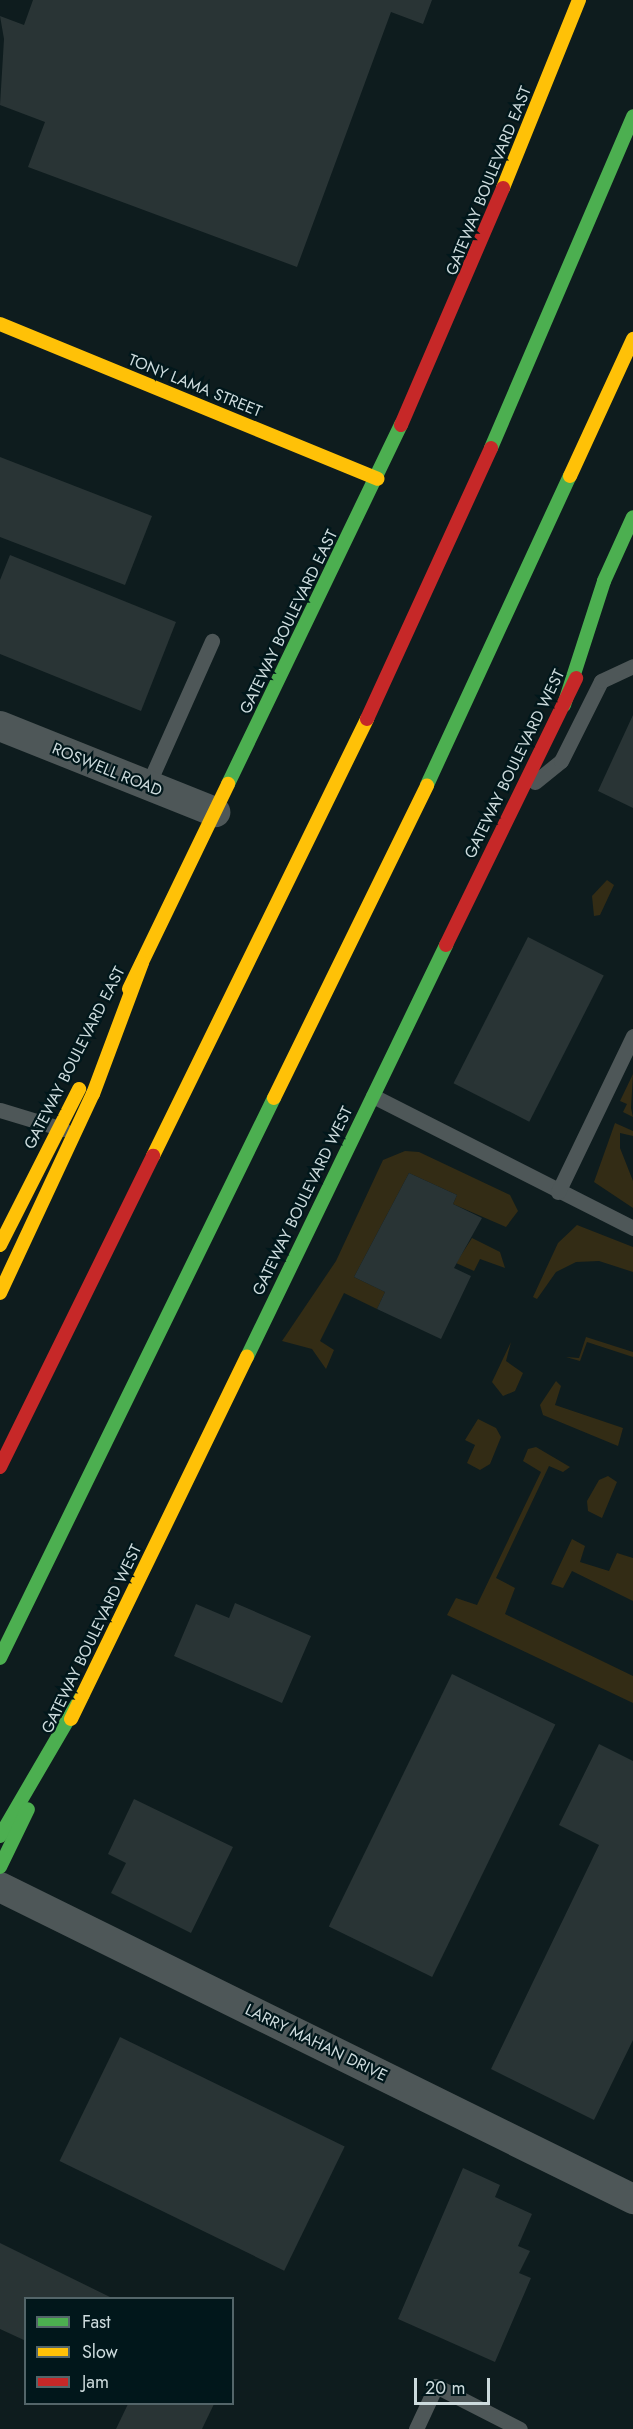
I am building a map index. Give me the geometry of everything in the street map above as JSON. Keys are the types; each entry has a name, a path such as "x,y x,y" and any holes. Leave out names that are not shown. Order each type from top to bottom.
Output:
{"main road":[{"name":"GATEWAY BOULEVARD EAST","path":"0,1245 67,1130 142,963 377,479 483,244 579,0"},
{"path":"0,1467 424,603 633,116"},
{"name":"TONY LAMA STREET","path":"0,324 377,479"},
{"path":"0,1658 444,750 633,339"},
{"path":"564,705 604,581 633,517"},
{"name":"GATEWAY BOULEVARD WEST","path":"0,1867 516,797 564,705 633,548"},
{"path":"0,1293 67,1130"},
{"path":"0,1836 83,1694"}],"street":[{"name":"ROSWELL ROAD","path":"0,726 147,787 215,812"},
{"name":"LARRY MAHAN DRIVE","path":"0,1887 633,2199"}],"lane":[{"path":"147,787 212,641"},
{"path":"516,797 561,761 601,681 633,666"},
{"path":"558,1192 633,1036"},
{"path":"373,1095 558,1192 633,1228"},
{"path":"0,1110 67,1130"},
{"path":"416,2429 436,2386 520,2429"}],"shaded area":[{"path":"607,880 614,885 600,915 594,916 592,896"},
{"path":"633,1074 631,1108 633,1117 623,1112 627,1104 620,1101"},
{"path":"615,1123 633,1131 633,1136 620,1133 620,1148 633,1181 633,1208 594,1182"},
{"path":"405,1151 419,1152 510,1195 518,1211 506,1227 453,1204 457,1195 409,1173 354,1277 385,1292 377,1309 344,1293 320,1341 334,1350 326,1369 312,1349 282,1341 336,1261 383,1160"},
{"path":"577,1225 633,1247 633,1272 599,1261 576,1262 556,1272 537,1299 533,1297 558,1243"},
{"path":"472,1238 500,1252 505,1268 480,1259 474,1271 456,1263"},
{"path":"586,1337 633,1352 633,1357 587,1342 580,1361 566,1357 579,1358"},
{"path":"511,1342 506,1361 523,1373 515,1391 503,1396 492,1382"},
{"path":"556,1381 561,1386 555,1405 623,1428 618,1446 543,1415 540,1405"},
{"path":"478,1419 496,1428 501,1437 490,1464 480,1470 467,1463 475,1445 465,1440"},
{"path":"536,1447 570,1467 563,1472 549,1466 496,1578 515,1588 505,1614 633,1676 633,1703 447,1615 456,1598 477,1605 541,1472 523,1461 528,1449"},
{"path":"608,1476 617,1482 602,1518 588,1511 587,1501 599,1480"},
{"path":"572,1539 585,1546 580,1562 609,1571 617,1553 633,1558 633,1601 572,1571 563,1588 551,1584"}],"building":[{"path":"33,0 432,0 423,24 391,12 297,267 28,167 45,122 0,105 4,39 0,16 24,25"},
{"path":"0,457 152,516 125,585 0,537"},
{"path":"10,555 176,622 141,711 0,654 0,580"},
{"path":"633,715 633,808 598,791"},
{"path":"528,937 604,976 529,1122 454,1083"},
{"path":"409,1173 457,1195 453,1204 482,1218 454,1268 471,1276 441,1339 377,1309 385,1292 354,1277"},
{"path":"235,1603 311,1636 282,1703 174,1656 196,1604 229,1618"},
{"path":"452,1674 555,1724 432,1977 329,1927"},
{"path":"599,1744 633,1761 633,2040 594,2120 491,2069 599,1845 559,1825"},
{"path":"134,1799 233,1847 191,1933 111,1893 126,1863 108,1854"},
{"path":"120,2037 345,2147 284,2271 60,2161"},
{"path":"463,2168 500,2185 495,2197 532,2214 518,2246 530,2251 519,2273 531,2278 495,2362 398,2319"},
{"path":"0,2243 110,2297 24,2297 24,2340 0,2329"},
{"path":"128,2405 214,2405 202,2429 116,2429"}],"traffic: fast":[{"path":"491,448 633,116"},
{"path":"228,784 401,425"},
{"path":"427,785 570,476"},
{"path":"564,705 604,581 633,517"},
{"path":"247,1357 446,945"},
{"path":"0,1658 274,1098"},
{"path":"0,1836 83,1694"},
{"path":"0,1867 28,1809"}],"traffic: slow":[{"path":"503,188 579,0"},
{"path":"0,324 377,479"},
{"path":"570,476 633,339"},
{"path":"153,1156 367,719"},
{"path":"129,989 228,784"},
{"path":"274,1098 427,785"},
{"path":"0,1293 93,1094 142,963"},
{"path":"0,1245 79,1089"},
{"path":"71,1719 247,1357"}],"traffic: jam":[{"path":"401,425 503,188"},
{"path":"367,719 491,448"},
{"path":"446,945 576,678"},
{"path":"0,1467 153,1156"}]}
